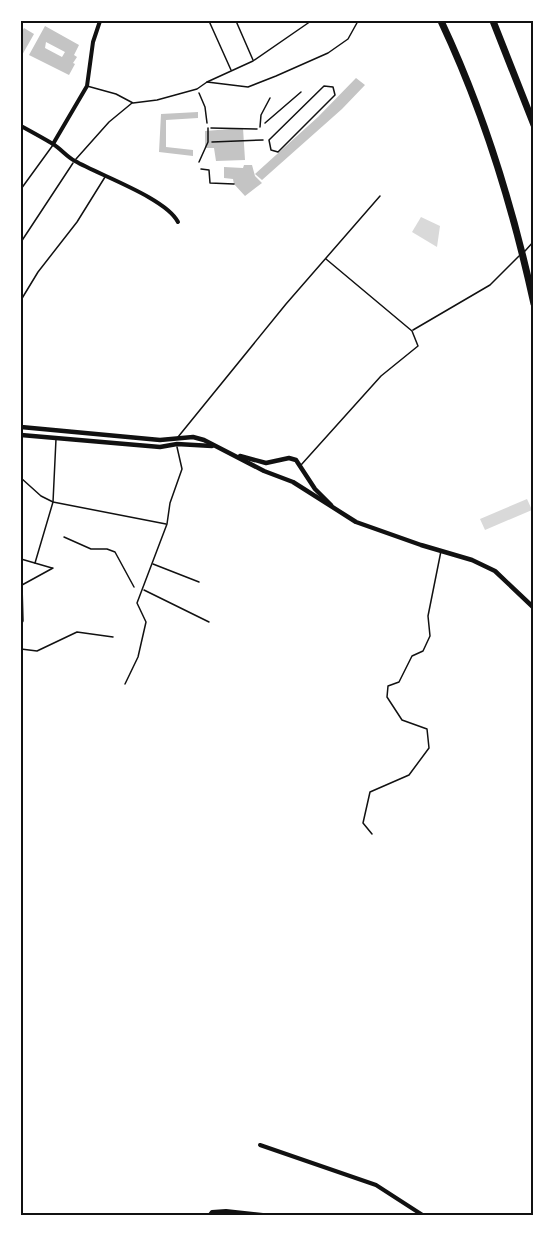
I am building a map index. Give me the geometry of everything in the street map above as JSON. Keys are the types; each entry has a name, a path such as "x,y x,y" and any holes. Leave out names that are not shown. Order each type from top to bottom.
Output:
{"highway":[{"path":"441,21 501,178 534,304"},
{"path":"494,21 534,125"}],"street":[{"path":"53,144 87,86 93,42 100,21"},
{"path":"21,126 53,144 75,161 157,203 175,216 178,222"},
{"path":"21,427 177,441 218,447 264,471 293,482 356,522 472,560 495,571 534,608"},
{"path":"21,435 160,447 177,441"},
{"path":"230,453 266,463 289,458 296,460 315,489 339,513"},
{"path":"260,1145 376,1185 424,1216"},
{"path":"209,1216 212,1212 226,1211 272,1216"}],"lane":[{"path":"209,21 232,71"},
{"path":"236,21 253,61"},
{"path":"21,242 75,161 110,122 133,103 157,100 197,89 253,61 310,21"},
{"path":"207,82 248,87 276,76 328,53 348,39 358,21"},
{"path":"87,86 116,93 133,103"},
{"path":"260,127 261,115 270,99"},
{"path":"199,162 208,142 208,128"},
{"path":"21,189 53,144"},
{"path":"21,300 38,272 77,222 106,176"},
{"path":"125,684 138,657 146,622 137,603 167,524 170,503 182,469 177,441 230,372 380,196"},
{"path":"412,331 490,285 534,241"},
{"path":"300,465 381,376 417,346 412,331 325,258"},
{"path":"35,563 53,502 56,438"},
{"path":"21,478 53,502 167,524"},
{"path":"64,537 91,549 108,549 115,552 134,587"},
{"path":"372,834 363,823 370,792 410,775 429,748 427,729 402,720 387,696 388,686 399,682 412,656 423,651 430,636 428,616 441,551"},
{"path":"21,559 53,568 22,585 23,621 21,626"},
{"path":"152,564 199,582"},
{"path":"143,589 209,622"},
{"path":"21,649 37,651 77,632 113,637"}],"path":[{"path":"324,86 333,87 335,95 288,144 278,152 271,150 269,140 324,86"},
{"path":"197,89 205,107 208,128"},
{"path":"208,142 263,140"},
{"path":"201,169 209,170 210,183 234,184"}],"shaded area":[{"path":"421,217 440,226 437,247 412,232"},
{"path":"527,499 532,510 485,530 480,519"}],"building":[{"path":"45,26 79,45 74,55 77,57 73,63 75,64 69,75 29,55","holes":["46,42 65,52 62,57 45,48"]},
{"path":"24,28 34,34 21,57 21,33"},
{"path":"356,78 365,85 342,109 262,180 255,174 318,117"},
{"path":"198,112 198,118 166,120 166,147 193,150 193,156 159,152 161,114"},
{"path":"243,128 245,160 216,161 214,148 205,148 205,131"},
{"path":"244,165 252,165 255,176 262,183 245,196 234,184 233,179 224,178 224,167 243,168"}]}
